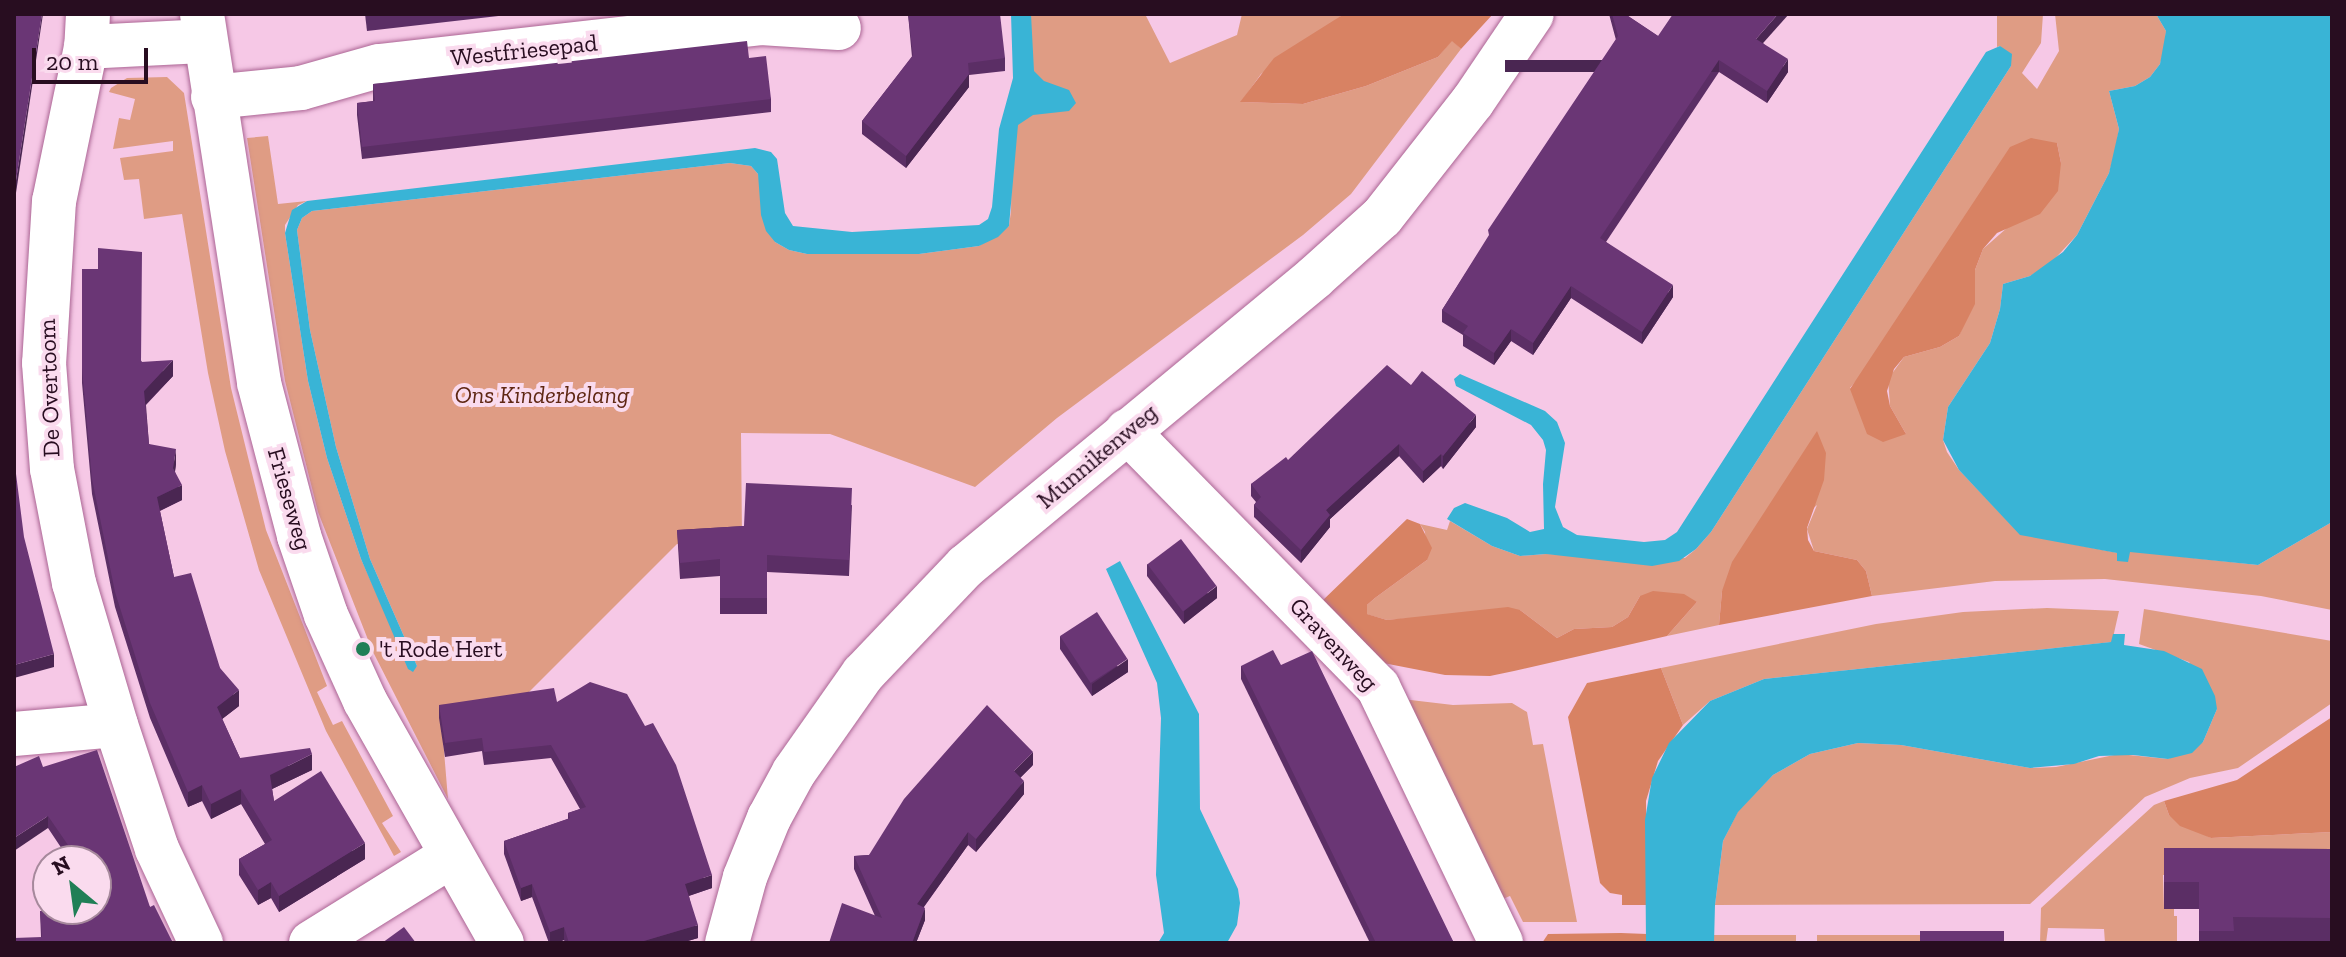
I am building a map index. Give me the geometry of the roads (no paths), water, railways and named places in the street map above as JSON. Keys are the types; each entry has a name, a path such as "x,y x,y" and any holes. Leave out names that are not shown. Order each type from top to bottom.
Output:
{"street":[{"name":"Munnikenweg","path":"727,943 745,877 769,818 794,772 846,696 966,566 1314,278 1382,217 1473,101 1532,14"},
{"name":"Westfriesepad","path":"213,97 301,88 379,66 761,23 839,28"},
{"name":"De Overtoom","path":"201,943 157,849 74,583 59,517 44,363 54,201 87,30 204,27"},
{"name":"Frieseweg","path":"204,27 259,383 299,536 326,615 365,701 502,943"},
{"name":"Gravenweg","path":"1127,431 1378,687 1501,943"},
{"path":"14,734 116,725"},
{"path":"311,943 451,856"}],"water":[{"path":"1011,14 1031,14 1034,71 1044,81 1069,90 1076,103 1069,111 1033,115 1018,125 1009,226 998,237 979,246 919,254 807,254 789,250 775,242 766,231 761,215 758,174 751,166 730,163 312,211 302,218 297,230 310,330 336,447 370,559 417,666 413,672 408,669 361,559 327,458 308,381 285,233 292,210 307,201 755,148 771,152 777,159 785,213 793,226 852,232 979,225 988,219 992,207 999,129 1013,78"},
{"path":"2156,14 2332,14 2332,522 2258,565 2130,552 2128,562 2117,561 2117,553 2020,535 1959,470 1943,440 1948,407 1990,343 2000,309 2003,284 2030,276 2063,252 2077,235 2109,173 2119,129 2109,91 2135,86 2150,77 2160,64 2166,31"},
{"path":"2000,46 2012,54 2011,66 1711,532 1696,549 1679,561 1652,566 1546,554 1520,556 1492,546 1447,519 1454,508 1465,503 1507,518 1530,532 1544,529 1546,450 1543,440 1531,425 1456,386 1454,379 1460,374 1545,411 1557,422 1565,443 1555,507 1563,527 1577,535 1644,542 1665,540 1677,532 1986,52"},
{"path":"1120,561 1199,714 1200,809 1238,889 1240,903 1237,925 1227,943 1158,943 1164,933 1156,875 1161,718 1157,683 1106,569"},
{"path":"2113,634 2125,634 2124,645 2164,651 2202,669 2215,696 2217,709 2203,742 2192,753 2168,759 2133,755 2099,756 2074,764 2030,768 1901,745 1858,743 1810,754 1773,775 1738,812 1723,841 1714,943 1646,943 1645,820 1652,778 1669,743 1710,701 1764,679 2111,642"}],"place":[{"name":"'t Rode Hert","path":"363,649"}],"park label":[{"name":"Ons Kinderbelang","path":"542,395"}]}
